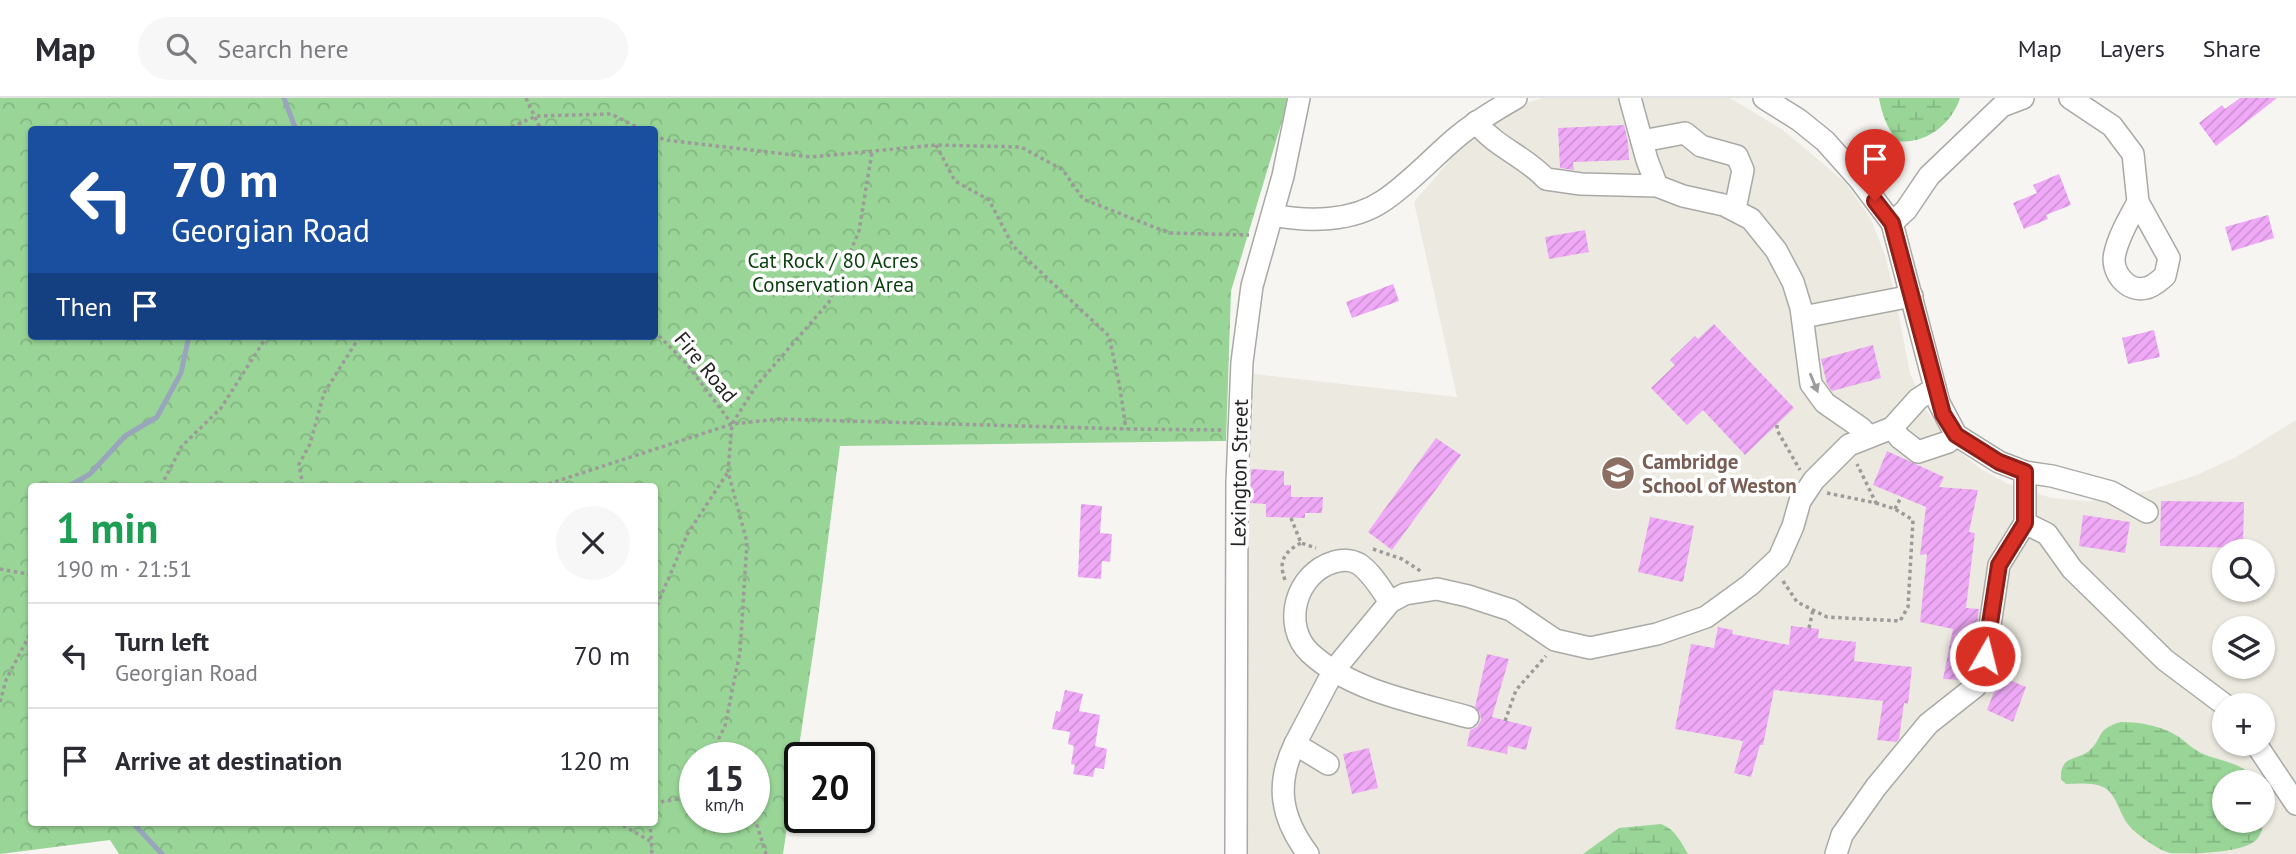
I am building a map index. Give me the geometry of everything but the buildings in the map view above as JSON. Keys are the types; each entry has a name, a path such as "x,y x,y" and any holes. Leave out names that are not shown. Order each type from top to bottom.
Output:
{"street":[{"name":"Lexington Street","path":"1236,854 1238,430 1247,314 1255,274 1290,148 1299,98"},
{"path":"1270,225 1329,218 1374,206 1398,190 1476,122 1516,98"},
{"path":"1630,98 1657,186"},
{"path":"1765,98 1800,120 1825,141 1892,223 1935,388 1943,414 1956,435 1999,462 2025,472 2052,476 2111,492 2147,512"},
{"path":"1892,223 1906,210 1929,176 2002,106 2023,98"},
{"path":"2070,98 2112,126 2133,154 2138,202"},
{"path":"1476,122 1492,139 1536,168 1546,179 1581,184 1657,186 1683,196 1735,209 1751,219 1785,265 1793,282 1803,317 1811,384 1825,403 1861,428 1869,437"},
{"path":"1642,141 1682,132 1701,146 1740,159 1743,174 1735,209"},
{"path":"1803,317 1912,296"},
{"path":"1308,854 1295,833 1283,795 1284,768 1334,670 1390,602 1405,594 1437,589 1468,596 1511,610 1555,640 1590,648 1657,634 1706,617 1751,585 1779,558 1800,501 1814,481 1849,445 1892,428 1918,399 1935,388"},
{"path":"1892,428 1918,452 1948,442 1956,435"},
{"path":"1836,854 1842,835 1876,787 1928,724 1982,679 1999,565 2025,523 2025,472"},
{"path":"2025,523 2047,534 2071,569 2165,660 2212,695"},
{"path":"1390,602 1360,565 1349,560 1325,565 1307,578 1299,590 1295,608 1301,639 1309,652 1334,670 1369,689 1468,717"},
{"path":"1295,744 1328,764"},
{"path":"2264,756 2296,804"}],"path":[{"path":"526,98 540,126"},
{"path":"514,126 536,116 611,114 635,126"},
{"path":"658,137 665,140 811,157 936,145 1021,147 1062,170 1083,199 1168,233 1270,225"},
{"path":"936,145 956,181 989,201 1013,246 1109,336 1126,429"},
{"path":"717,742 725,726 740,652 747,542 729,472 732,424 756,386 829,302 859,231 872,152"},
{"name":"Fire Road","path":"658,335 685,363 732,424"},
{"path":"163,483 182,446 221,408 264,340"},
{"path":"302,483 299,464 310,444 324,393 357,340"},
{"path":"551,483 732,424 779,419 1238,430"},
{"path":"1772,564 1797,602 1827,617 1900,621 1908,607 1913,520 1895,509 1876,503 1810,489 1777,430 1777,425"},
{"path":"1849,445 1876,503"},
{"path":"658,603 688,533 729,472"},
{"path":"1895,509 1901,497"},
{"path":"1299,590 1289,586 1286,581 1282,559 1285,553 1301,543"},
{"path":"0,569 28,574"},
{"path":"1810,628 1813,610"},
{"path":"0,702 6,680 28,638"},
{"path":"1506,721 1516,690 1546,656 1555,640"},
{"path":"658,802 679,799"},
{"path":"624,826 650,841"},
{"path":"650,826 652,854"},
{"path":"759,833 766,854"}],"shaded area":[{"name":"Cambridge School of Weston","path":"1543,98 1730,98 1783,130 1846,183 1871,219 1885,255 1910,373 1926,410 1958,451 1981,469 2008,484 2052,498 2085,501 2111,499 2147,491 2194,476 2236,457 2296,420 2296,854 1247,854 1248,503 1254,374 1457,397 1414,202 1457,152 1520,105"}],"green space":[{"name":"Cat Rock / 80 Acres Conservation Area","path":"0,98 1289,98 1231,291 1226,441 840,446 800,742 784,742 784,833 786,833 783,854 119,854 110,840 0,854"},
{"path":"1879,98 1960,98 1951,116 1936,131 1918,140 1897,141 1885,121"},
{"path":"2121,722 2143,724 2166,730 2201,753 2239,766 2246,770 2212,770 2212,833 2260,835 2252,843 2230,850 2170,853 2161,849 2131,828 2114,798 2103,787 2094,784 2066,784 2061,779 2065,763 2083,755 2094,746 2103,731 2113,725"},
{"path":"1661,824 1674,833 1688,854 1583,854 1619,828"}],"waterway":[{"path":"284,98 294,126"},
{"path":"74,483 90,474 125,436 157,417 181,373 188,340"},
{"path":"136,826 162,854"}],"place":[{"name":"Cambridge School of Weston","path":"1618,473"}],"route":[{"path":"1875,201 1892,223 1943,414 1956,435 1999,462 2025,472 2025,523 2005,551 1999,565 1985,656"}]}
